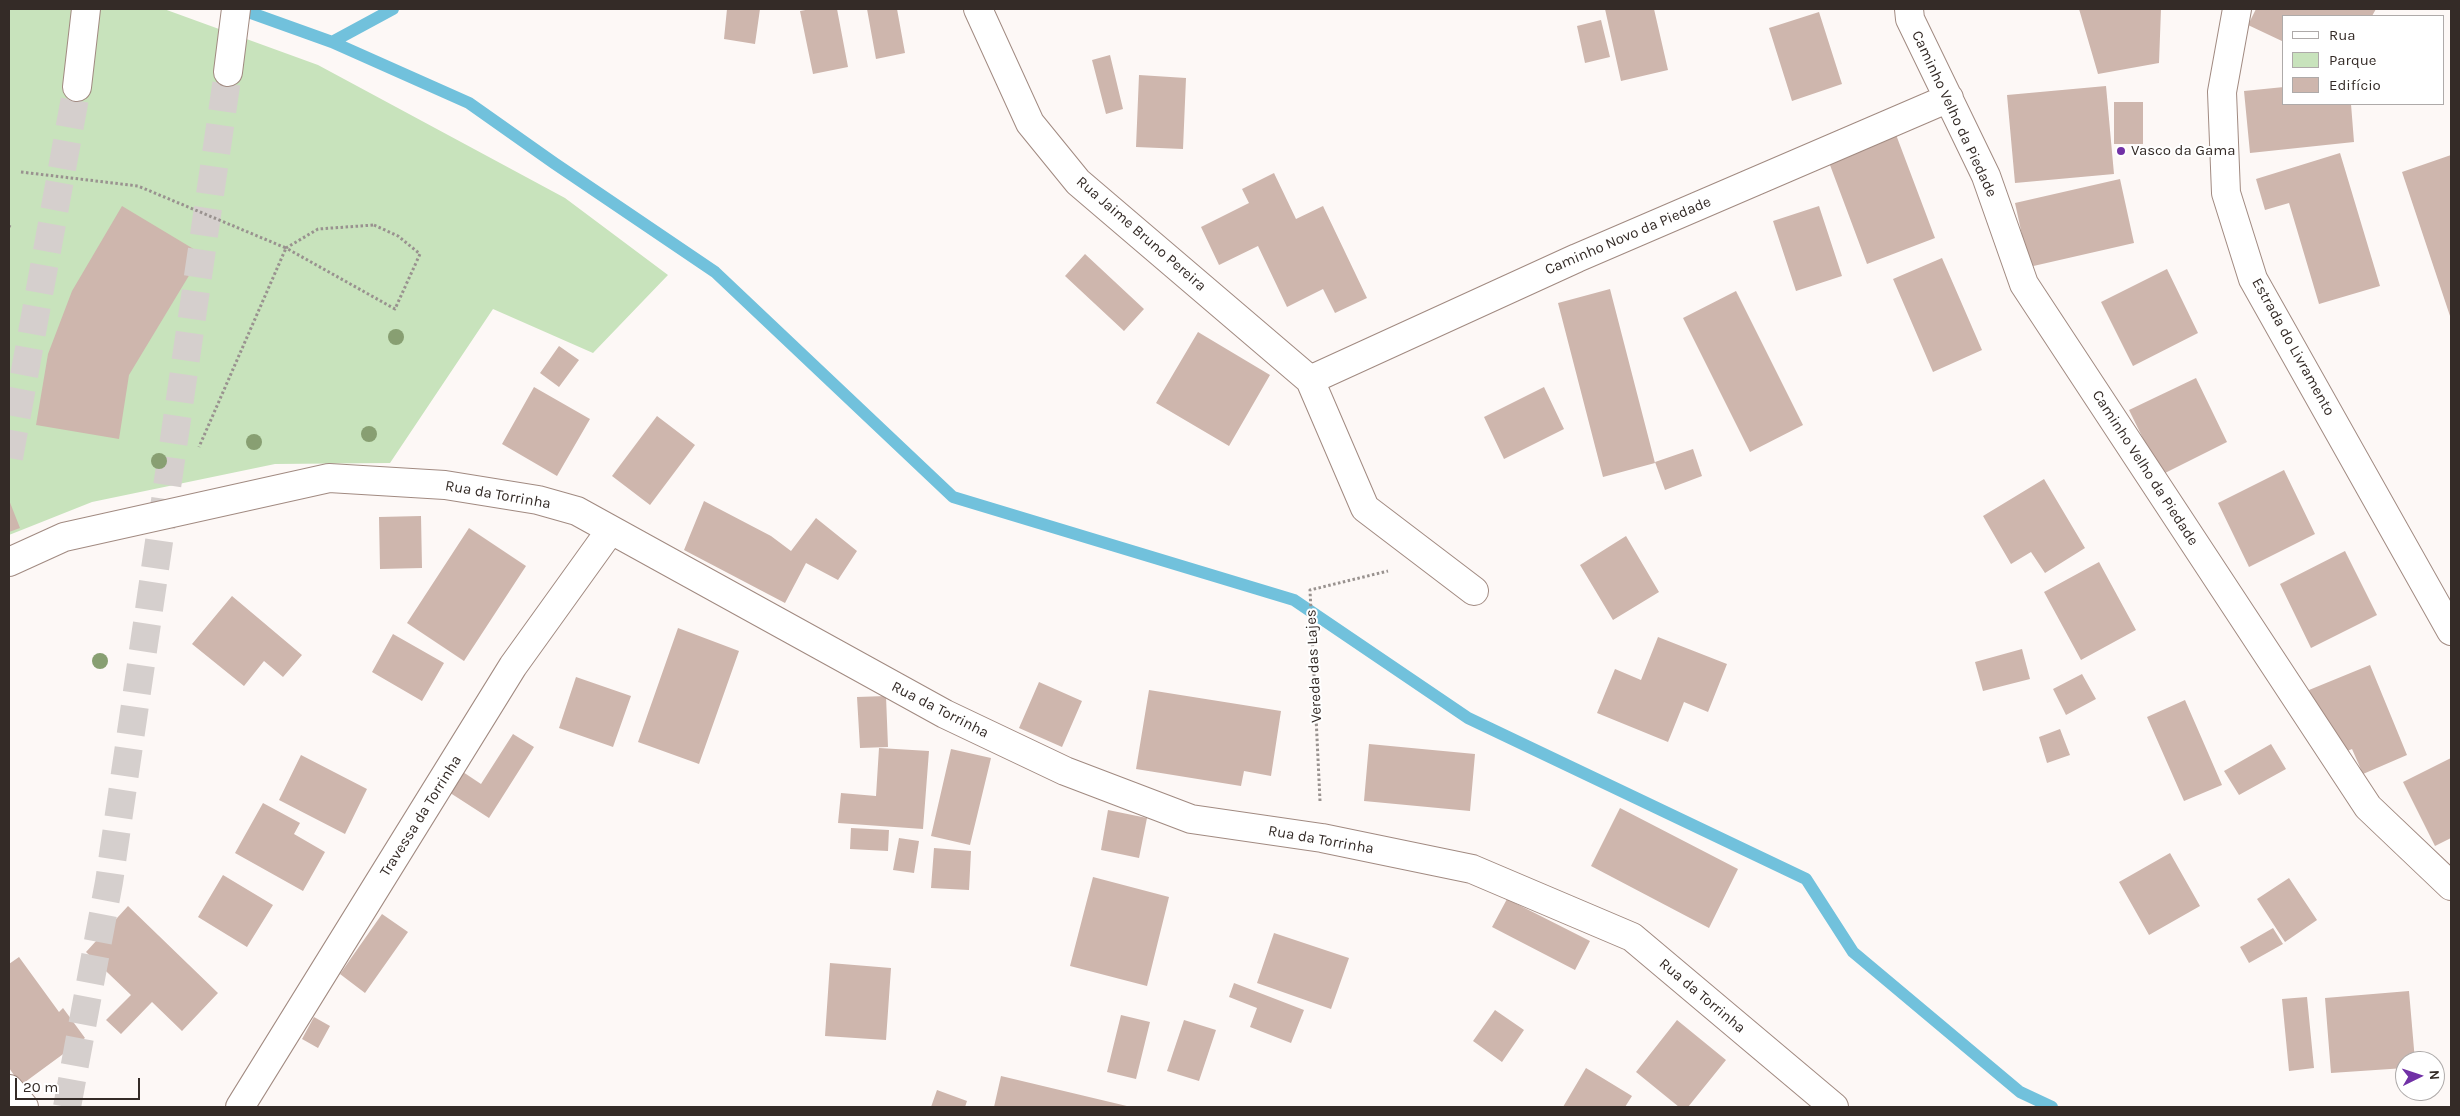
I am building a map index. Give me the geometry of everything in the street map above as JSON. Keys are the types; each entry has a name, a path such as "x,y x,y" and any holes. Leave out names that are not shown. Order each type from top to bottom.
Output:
{"main road":[{"path":"77,87 86,9"},
{"path":"228,72 236,9"},
{"name":"Rua Jaime Bruno Pereira","path":"978,9 1030,123 1078,182 1310,380"},
{"name":"Caminho Velho da Piedade","path":"1909,9 1910,19 1986,176 2024,284 2368,806 2451,886"},
{"name":"Estrada do Livramento","path":"2237,9 2222,92 2226,193 2254,279 2451,631"},
{"name":"Caminho Novo da Piedade","path":"1310,380 1577,258 1949,98"},
{"path":"1310,380 1366,508 1474,591"},
{"name":"Rua da Torrinha","path":"9,562 64,538 330,478 445,485 538,500 577,511 944,714 1065,771 1191,819 1322,838 1472,869 1632,937 1834,1107"},
{"name":"Travessa da Torrinha","path":"240,1107 514,666 610,530"},
{"path":"9,1089 24,1107"}],"path":[{"path":"21,172 138,186 286,248 395,309 420,254 398,236 374,225 318,229 286,248 199,447"},
{"name":"Vereda das Lajes","path":"1322,838 1310,590 1394,569"}],"green space":[{"path":"9,9 164,9 318,65 565,198 668,275 593,353 493,309 390,463 275,464 92,502 9,535"}],"building":[{"path":"727,9 760,9 755,44 724,39"},
{"path":"837,9 848,67 813,74 800,11"},
{"path":"867,9 897,9 905,53 876,59"},
{"path":"1605,9 1654,9 1668,70 1621,81"},
{"path":"2079,9 2161,9 2159,63 2098,74"},
{"path":"2256,9 2376,9 2373,15 2282,15 2282,41 2248,25"},
{"path":"1819,12 1842,84 1792,101 1769,28"},
{"path":"1601,20 1610,57 1585,63 1577,26"},
{"path":"1110,55 1123,109 1106,114 1092,60"},
{"path":"1139,75 1186,78 1183,149 1136,147"},
{"path":"2106,86 2114,174 2015,183 2007,95"},
{"path":"2282,87 2282,105 2351,105 2354,142 2250,153 2244,91"},
{"path":"2114,102 2143,102 2143,144 2114,144"},
{"path":"1895,132 1935,238 1867,264 1827,157"},
{"path":"2340,153 2380,286 2319,304 2289,203 2265,210 2256,179"},
{"path":"2451,155 2451,319 2402,172"},
{"path":"1274,173 1296,219 1323,206 1367,298 1335,313 1323,289 1287,307 1258,246 1219,265 1201,227 1249,203 1242,189"},
{"path":"2120,179 2134,243 2029,267 2015,203"},
{"path":"122,206 202,254 129,375 119,439 36,425 48,354 72,291"},
{"path":"1819,206 1842,276 1796,291 1773,221"},
{"path":"1085,254 1144,309 1124,331 1065,276"},
{"path":"1942,258 1982,350 1933,372 1893,279"},
{"path":"2167,269 2198,333 2133,366 2101,302"},
{"path":"1610,289 1655,463 1603,477 1558,303"},
{"path":"1736,291 1803,425 1750,452 1683,318"},
{"path":"1198,332 1270,375 1229,446 1156,403"},
{"path":"559,346 579,360 559,387 540,373"},
{"path":"2196,378 2227,442 2161,475 2129,410"},
{"path":"534,387 590,419 557,476 502,444"},
{"path":"1544,387 1564,429 1504,459 1484,417"},
{"path":"657,416 695,445 650,505 612,476"},
{"path":"1693,449 1702,476 1665,490 1655,462"},
{"path":"2284,470 2315,534 2249,567 2218,503"},
{"path":"2044,479 2085,548 2045,573 2031,552 2011,564 1983,516"},
{"path":"9,500 20,528 9,532"},
{"path":"704,501 771,536 791,551 816,518 857,551 838,580 806,563 785,603 684,550"},
{"path":"421,516 422,568 380,569 379,517"},
{"path":"469,528 526,566 464,661 407,623"},
{"path":"1626,536 1659,592 1613,620 1580,565"},
{"path":"2345,551 2377,615 2311,648 2280,584"},
{"path":"2099,562 2136,630 2081,660 2044,592"},
{"path":"232,596 302,655 283,677 264,661 244,686 192,644"},
{"path":"678,628 739,651 699,764 638,742"},
{"path":"393,634 444,663 422,701 372,672"},
{"path":"1658,637 1727,664 1708,712 1684,702 1668,742 1597,713 1615,669 1641,680"},
{"path":"2022,649 2030,679 1983,691 1975,662"},
{"path":"2370,665 2407,755 2363,774 2352,749 2336,756 2309,690"},
{"path":"2082,674 2096,699 2066,715 2053,689"},
{"path":"576,677 631,696 613,747 559,728"},
{"path":"1039,682 1082,701 1062,747 1019,728"},
{"path":"1149,690 1281,711 1271,776 1244,771 1241,786 1136,769"},
{"path":"886,696 888,747 860,748 857,697"},
{"path":"2185,700 2222,785 2184,801 2147,717"},
{"path":"2060,729 2070,755 2047,763 2039,737"},
{"path":"513,734 534,747 489,818 441,787 454,766 481,784"},
{"path":"1369,744 1475,754 1470,811 1364,801"},
{"path":"2271,744 2286,769 2239,795 2224,771"},
{"path":"879,748 929,751 923,829 838,823 841,793 876,796"},
{"path":"951,749 991,758 970,845 931,836"},
{"path":"301,755 367,789 345,834 279,800"},
{"path":"2451,758 2451,838 2435,846 2403,782"},
{"path":"263,803 300,823 294,834 325,852 303,891 235,853"},
{"path":"1620,808 1738,869 1709,928 1591,866"},
{"path":"1108,810 1147,818 1139,858 1101,850"},
{"path":"851,828 889,830 888,851 850,849"},
{"path":"899,838 919,841 914,873 893,870"},
{"path":"934,848 971,851 969,890 931,888"},
{"path":"2170,853 2200,906 2149,935 2119,882"},
{"path":"223,875 273,905 247,947 198,917"},
{"path":"1093,877 1169,897 1147,986 1070,966"},
{"path":"2289,878 2317,920 2285,942 2257,899"},
{"path":"1507,899 1590,941 1575,970 1492,927"},
{"path":"128,906 218,993 182,1031 152,1002 121,1034 106,1020 131,995 86,952"},
{"path":"382,914 408,932 365,993 340,974"},
{"path":"2273,928 2283,944 2249,963 2240,947"},
{"path":"1274,933 1349,958 1331,1009 1257,983"},
{"path":"19,957 59,1012 63,1008 85,1038 21,1085 9,1068 9,964"},
{"path":"830,963 891,968 886,1040 825,1036"},
{"path":"1234,983 1304,1010 1291,1043 1250,1027 1257,1008 1229,997"},
{"path":"2409,991 2414,1051 2395,1051 2395,1069 2331,1073 2325,998"},
{"path":"2307,997 2314,1068 2289,1071 2282,999"},
{"path":"1495,1010 1524,1030 1502,1062 1473,1041"},
{"path":"1121,1015 1150,1022 1136,1079 1107,1072"},
{"path":"314,1017 330,1026 318,1048 302,1039"},
{"path":"1184,1020 1216,1030 1199,1081 1167,1071"},
{"path":"1677,1020 1726,1060 1688,1107 1679,1107 1636,1072"},
{"path":"1586,1068 1632,1096 1625,1107 1563,1107"},
{"path":"1001,1076 1131,1107 994,1107"},
{"path":"937,1090 967,1101 965,1107 931,1107"}],"waterway":[{"path":"240,9 332,42 469,103 715,272 953,497 1294,600 1468,718 1806,879 1853,952 2020,1092 2052,1107"},
{"path":"332,42 393,9"}],"tunnel":[{"path":"67,1107 109,882 228,72"},
{"path":"9,458 77,87"}],"place":[{"name":"Vasco da Gama","path":"2121,151"}]}
